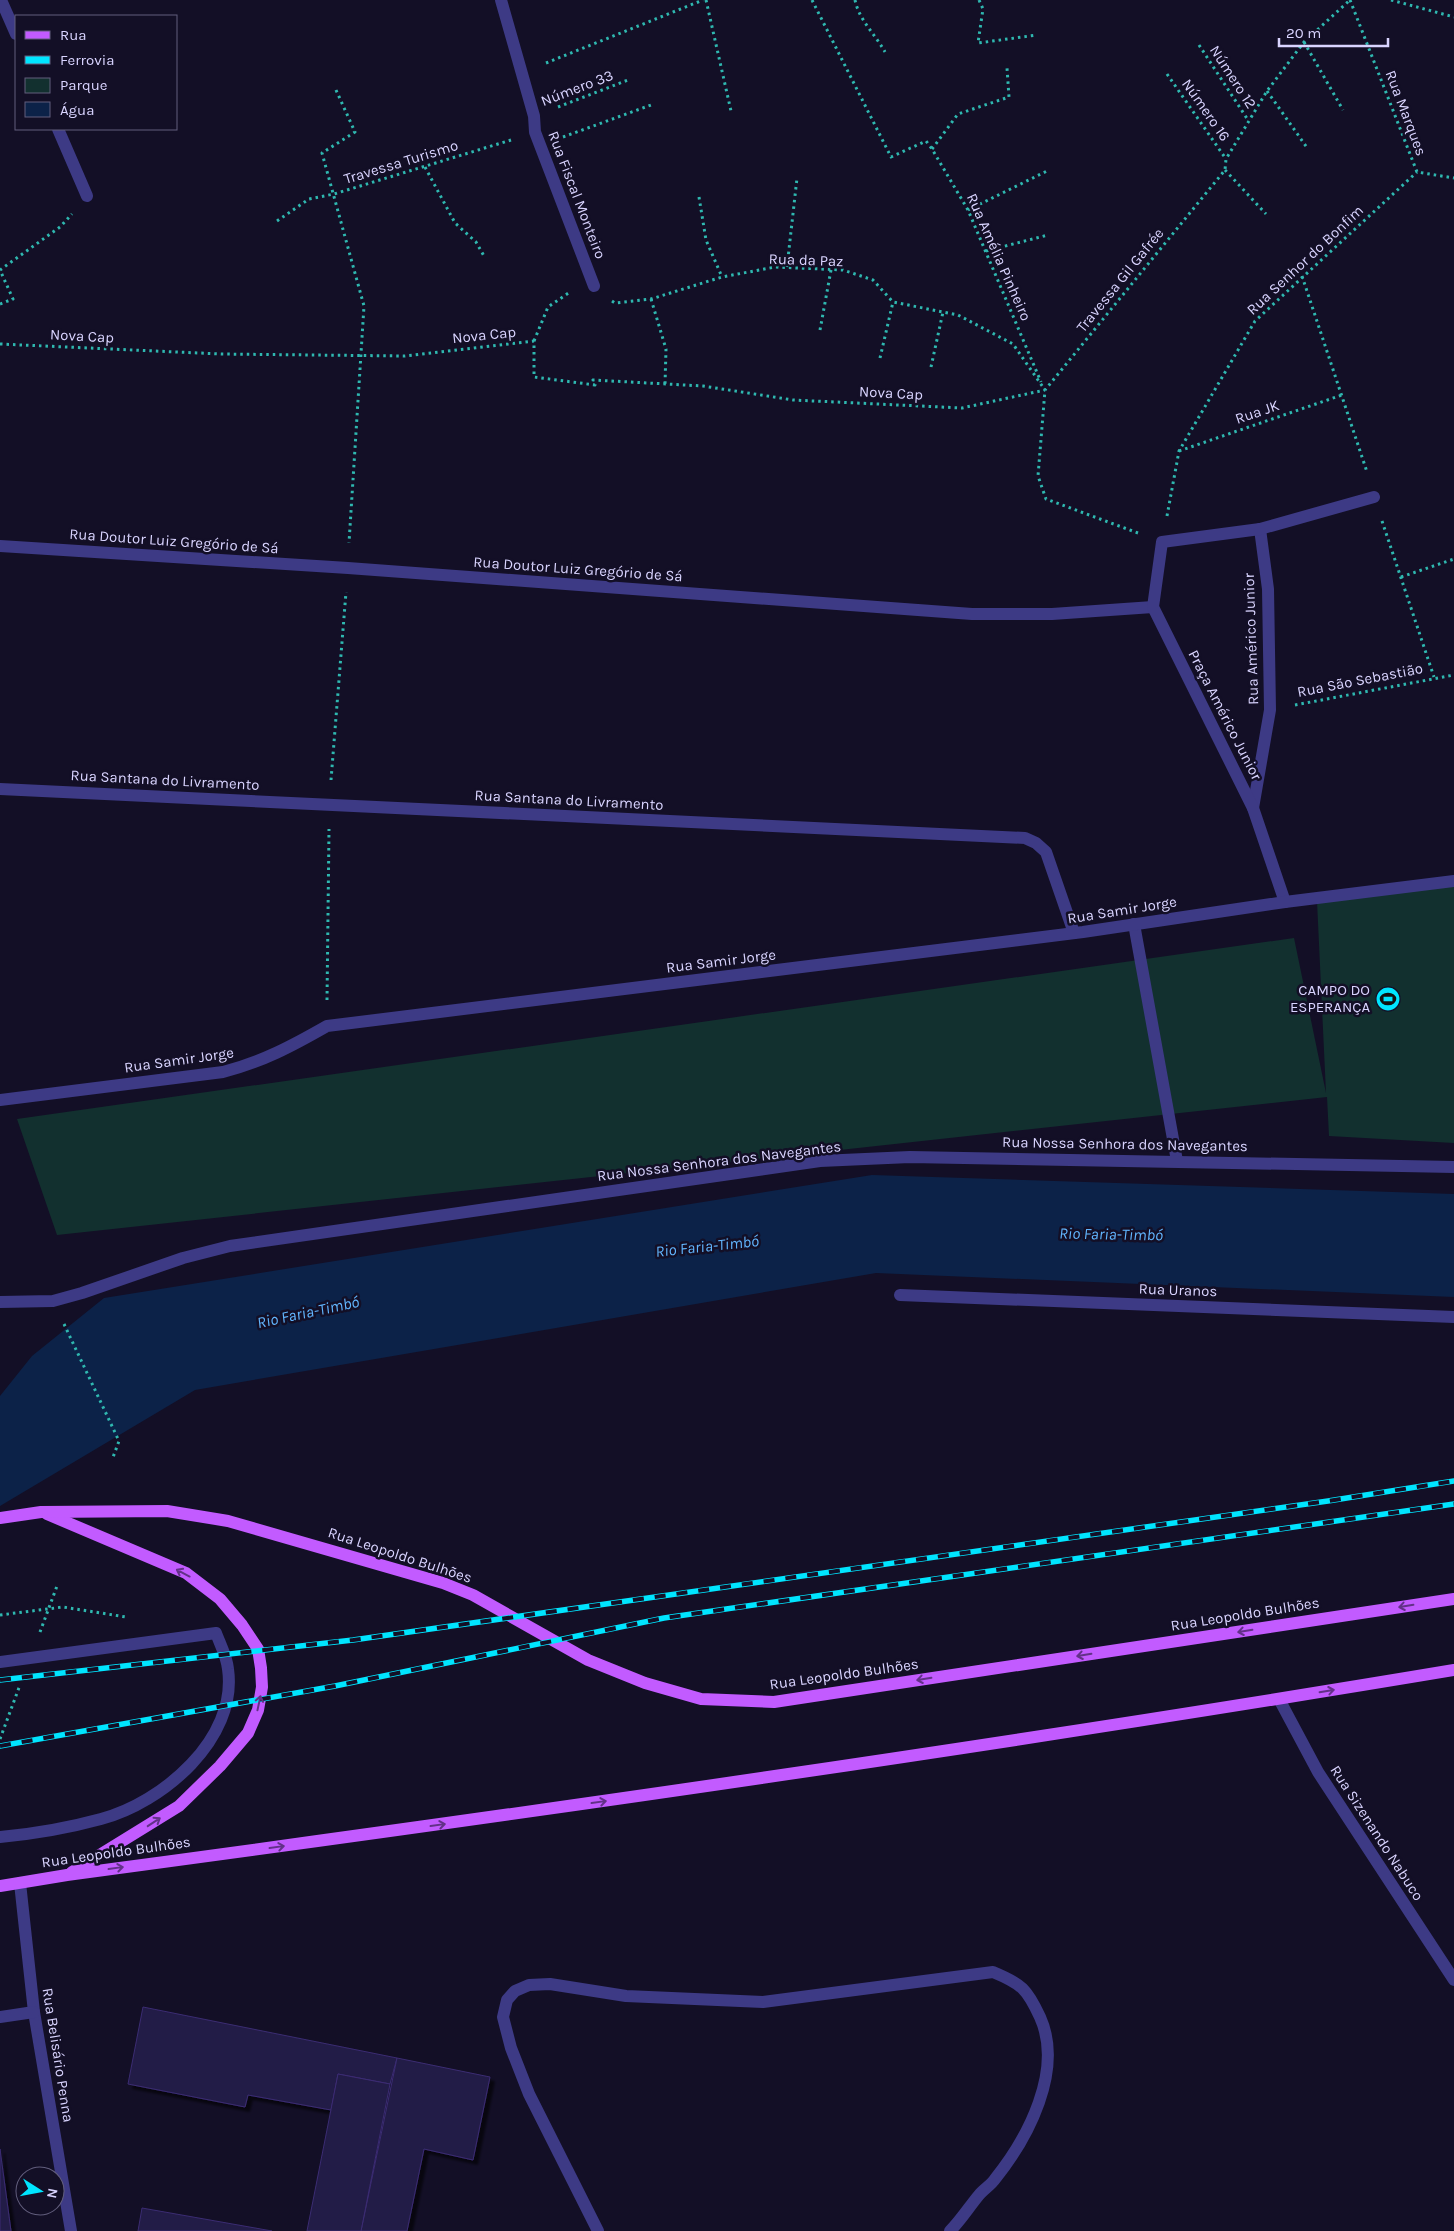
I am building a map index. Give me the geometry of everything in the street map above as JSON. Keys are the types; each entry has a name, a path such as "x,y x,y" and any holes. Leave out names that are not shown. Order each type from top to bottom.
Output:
{"main road":[{"name":"Rua Leopoldo Bulhões","path":"0,1518 41,1512 168,1511 228,1520 443,1583 473,1595 588,1660 645,1683 701,1700 774,1702 1454,1599"},
{"path":"41,1512 186,1573 220,1599 242,1625 258,1649 262,1668 262,1687 258,1710 248,1733 220,1766 179,1806 67,1874"},
{"name":"Rua Leopoldo Bulhões","path":"0,1886 20,1884 67,1874 618,1800 1279,1699 1454,1670"}],"street":[{"path":"1,0 15,32"},
{"name":"Rua Fiscal Monteiro","path":"501,0 534,116 536,132 594,286"},
{"path":"58,130 87,196"},
{"path":"1153,607 1162,542 1260,529 1374,497"},
{"name":"Rua Américo Junior","path":"1253,808 1270,710 1268,589 1260,529"},
{"name":"Rua Doutor Luiz Gregório de Sá","path":"0,546 348,568 972,614 1052,614 1153,607"},
{"name":"Praça Américo Junior","path":"1153,607 1253,808 1285,902"},
{"name":"Rua Santana do Livramento","path":"0,789 1025,838 1036,843 1046,852 1074,934"},
{"name":"Rua Samir Jorge","path":"0,1100 223,1072 254,1064 327,1026 1074,934 1285,902 1454,881"},
{"path":"1134,924 1177,1161"},
{"name":"Rua Nossa Senhora dos Navegantes","path":"0,1302 53,1301 82,1293 183,1258 230,1246 820,1161 910,1157 1454,1167"},
{"name":"Rua Uranos","path":"900,1295 1454,1317"},
{"path":"0,1662 216,1633 228,1669 227,1696 215,1734 196,1758 172,1783 146,1800 102,1819 0,1837"},
{"name":"Rua Sizenando Nabuco","path":"1279,1699 1318,1772 1454,1980"},
{"name":"Rua Belisário Penna","path":"20,1884 34,2012 71,2231"},
{"path":"598,2231 529,2094 511,2048 503,2016 507,2000 515,1991 529,1985 550,1984 626,1996 763,2002 993,1972 1015,1981 1029,1994 1048,2040 1048,2061 1039,2105 1020,2144 995,2180 979,2195 950,2231"},
{"path":"0,2016 34,2012"}],"path":[{"path":"522,73 705,0 732,111"},
{"path":"812,0 890,157 926,141 932,149 958,114 1010,97 1006,68"},
{"path":"855,0 858,14 876,36 885,52"},
{"path":"980,0 983,9 978,43 1037,36"},
{"path":"1266,214 1225,170 1226,159 1267,91 1304,42 1350,0"},
{"name":"Rua Marques","path":"1350,0 1417,172 1454,178"},
{"path":"1391,0 1454,17"},
{"path":"1304,42 1344,110"},
{"name":"Número 12","path":"1199,45 1248,120"},
{"name":"Número 16","path":"1167,74 1226,159"},
{"name":"Número 33","path":"534,116 628,80"},
{"path":"1267,91 1308,149"},
{"path":"541,145 651,105"},
{"name":"Travessa Turismo","path":"277,221 308,199 334,194 536,132"},
{"name":"Rua Amélia Pinheiro","path":"932,149 968,210 1045,390"},
{"path":"425,167 455,223 476,242 484,256"},
{"path":"968,210 1049,170"},
{"name":"Travessa Gil Gafrée","path":"1045,390 1225,170"},
{"name":"Rua Senhor do Bonfim","path":"1162,542 1179,451 1255,321 1417,172"},
{"path":"787,268 797,178"},
{"path":"0,304 13,299 0,270 60,227 87,196"},
{"path":"699,197 706,240 722,277"},
{"path":"986,250 1048,235"},
{"name":"Rua da Paz","path":"594,286 615,303 651,299 722,277 775,267 843,270 873,280 893,302"},
{"path":"820,330 831,270"},
{"path":"534,341 548,307 578,288 594,286"},
{"path":"651,299 666,349 665,385"},
{"path":"880,358 893,302 958,315 1013,344 1045,390 1038,476 1046,498 1162,542"},
{"path":"931,366 943,312"},
{"name":"Nova Cap","path":"0,344 221,354 405,356 534,341 534,378 595,385 593,380 703,386 793,400 962,408 1045,390"},
{"name":"Rua JK","path":"1179,451 1342,395"},
{"path":"1401,576 1454,559"},
{"name":"Rua São Sebastião","path":"1270,710 1454,675"},
{"path":"53,1301 119,1442 112,1460"}],"green space":[{"path":"1454,886 1454,1143 1329,1136 1327,1097 57,1235 17,1119 1294,938 1326,1093 1317,901"}],"water":[{"name":"Rio Faria-Timbó","path":"872,1175 1454,1194 1454,1297 876,1273 195,1390 0,1506 0,1396 32,1356 104,1298"}],"building":[{"path":"143,2007 397,2058 390,2084 338,2074 331,2110 248,2095 245,2107 128,2084"},
{"path":"397,2058 490,2077 473,2160 424,2149 407,2231 361,2231"},
{"path":"338,2074 390,2084 361,2231 307,2231"},
{"path":"0,2149 11,2231 0,2231"},
{"path":"142,2208 272,2231 138,2231"}],"railway":[{"path":"0,1680 353,1640 1328,1501 1454,1481"},
{"path":"0,1746 335,1686 664,1618 1454,1504"}],"place":[{"name":"CAMPO DO ESPERANÇA","path":"1388,999"}]}
